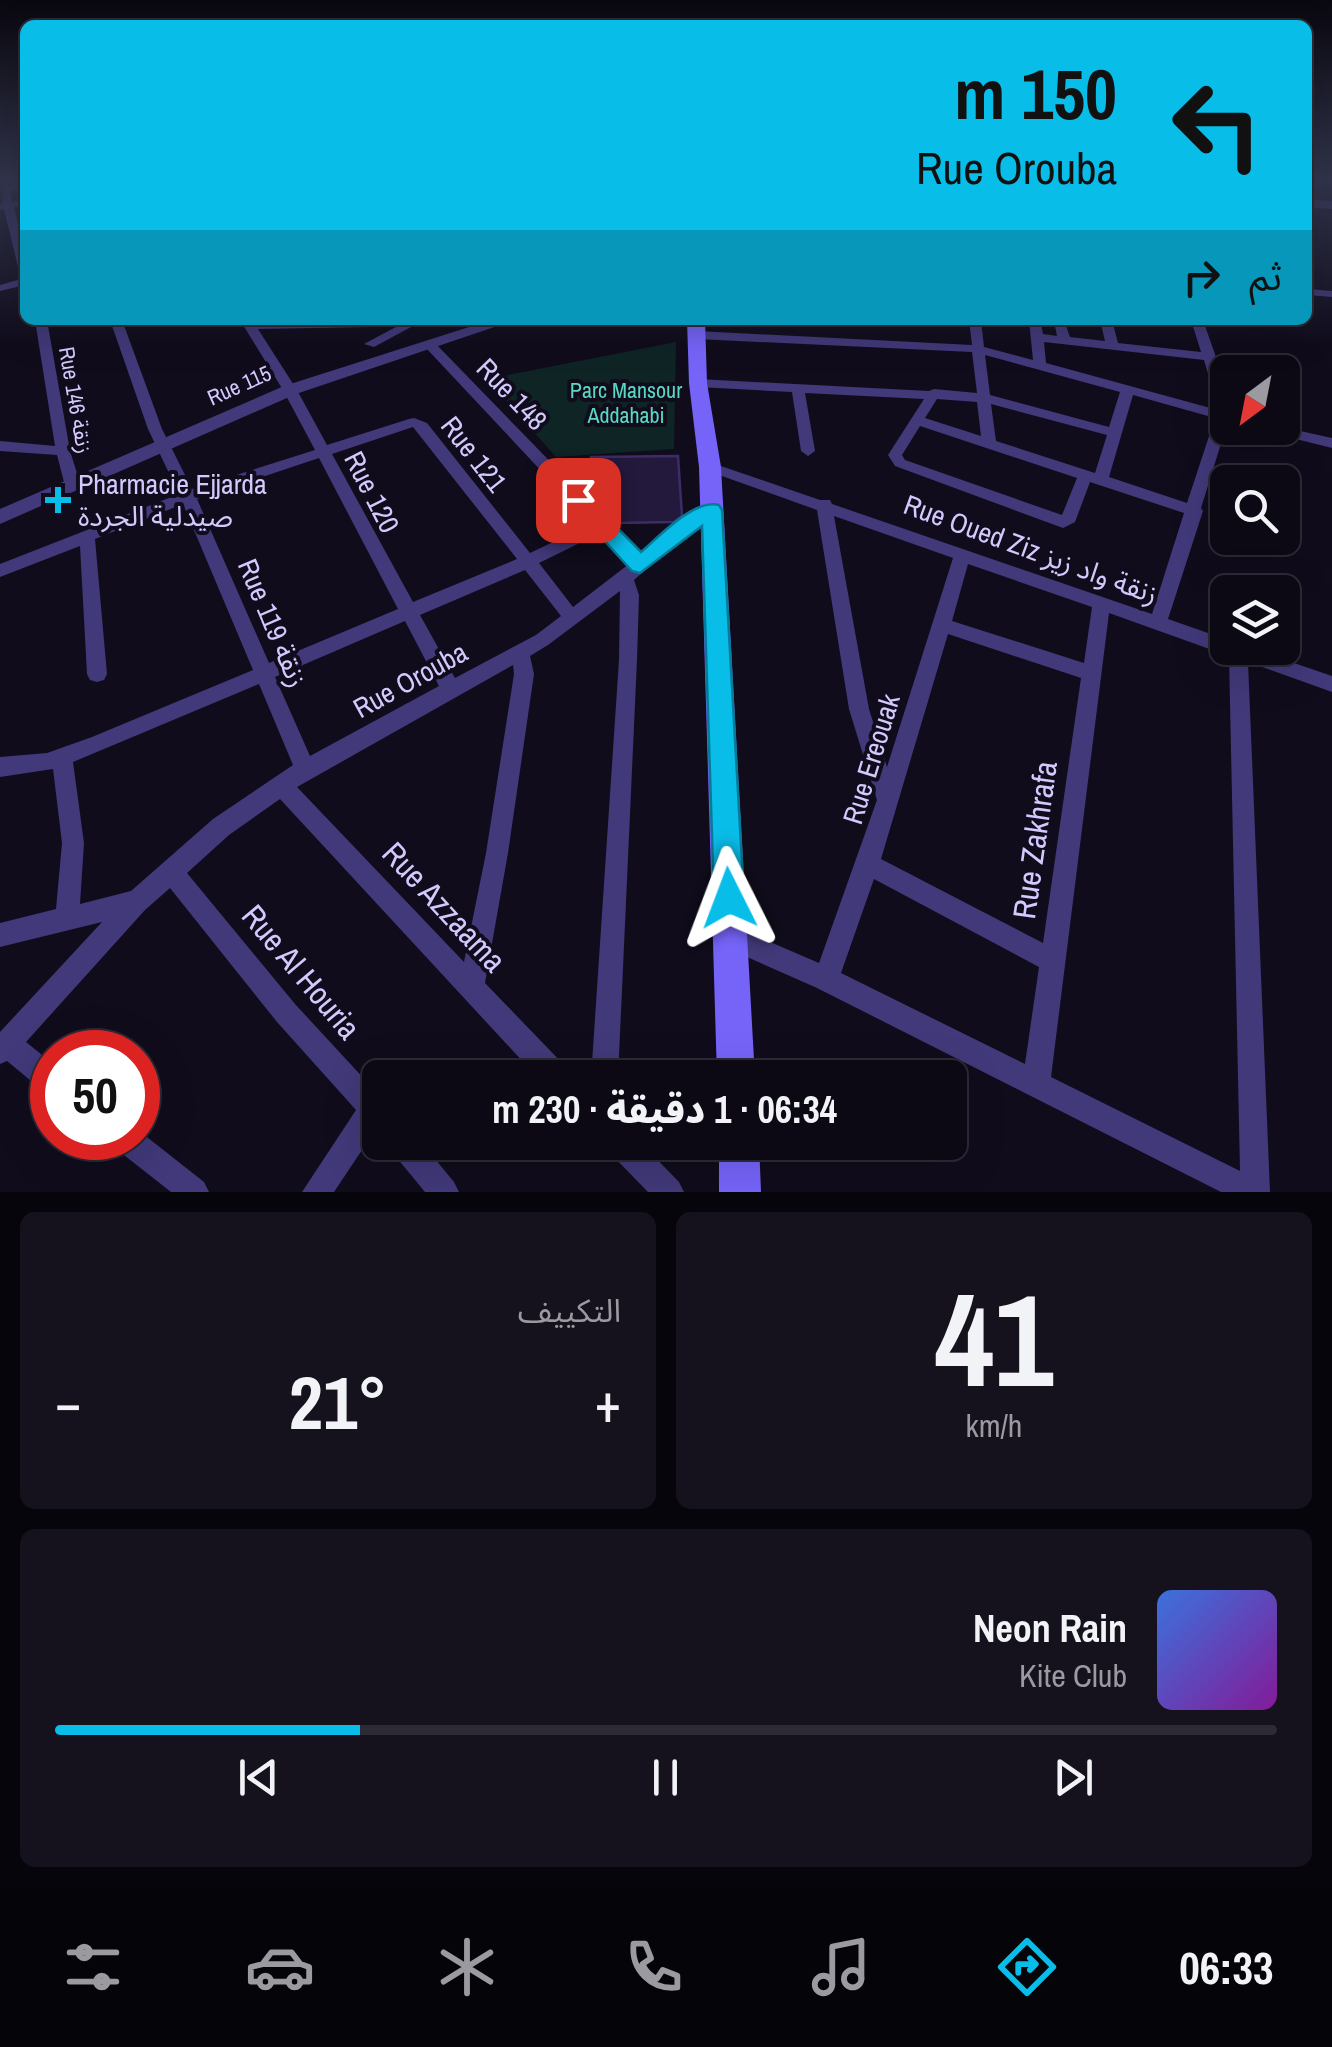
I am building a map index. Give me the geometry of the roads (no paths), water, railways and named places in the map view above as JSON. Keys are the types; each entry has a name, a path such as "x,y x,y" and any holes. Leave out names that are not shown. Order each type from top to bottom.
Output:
{"main road":[{"path":"696,328 698,383 710,467 735,1060"},
{"path":"739,1160 740,1192"}],"street":[{"path":"8,235 20,266"},
{"name":"Rue 146 زنقة","path":"42,325 62,451 73,486"},
{"name":"Rue 119 زنقة","path":"118,325 164,446 305,769"},
{"name":"Rue 120","path":"248,325 290,390 450,688"},
{"path":"367,325 361,335 384,359"},
{"path":"370,344 408,325"},
{"name":"Rue 115","path":"0,516 290,390 491,325"},
{"path":"977,325 989,443"},
{"path":"1035,325 1040,367"},
{"path":"1061,325 1065,340"},
{"path":"1107,325 1113,346"},
{"path":"1199,325 1210,360"},
{"path":"696,328 979,349 1210,413"},
{"path":"1036,337 1209,357"},
{"name":"Rue 148","path":"430,345 603,525 633,571"},
{"path":"698,383 986,398 1116,433"},
{"path":"798,388 808,451"},
{"path":"934,394 894,455 900,463 1060,522 1069,518 1116,433 1128,391"},
{"path":"916,420 1195,511"},
{"name":"Rue 121","path":"324,454 407,424 422,426 572,618"},
{"path":"1300,435 1332,443"},
{"path":"1158,623 1216,445"},
{"path":"0,446 62,451"},
{"path":"0,571 188,496 324,454"},
{"name":"Rue Oued Ziz زنقة واد زيز","path":"710,467 1210,642"},
{"path":"824,504 859,709 886,797"},
{"name":"Rue Orouba","path":"4,1047 137,902 221,827 305,769 520,653 633,571 678,531 712,510"},
{"path":"0,768 62,758 526,562 603,525"},
{"path":"87,535 97,674"},
{"name":"Rue Ereouak","path":"826,979 868,864 962,554"},
{"path":"605,1060 633,571"},
{"name":"Rue Zakhrafa","path":"1036,1086 1101,604"},
{"path":"942,624 1091,673"},
{"path":"472,988 522,687 520,653"},
{"path":"731,936 826,979 1254,1192 1238,665"},
{"name":"Rue Oued Ziz زنقة واد زيز","path":"1276,665 1332,684"},
{"path":"62,758 73,844 67,919"},
{"name":"Rue Azzaama","path":"280,785 540,1060"},
{"path":"868,864 1051,960"},
{"name":"Rue Al Houria","path":"170,870 286,1012 362,1097"},
{"path":"0,935 137,902"},
{"path":"4,1047 30,1065"},
{"path":"318,1192 362,1132"},
{"path":"154,1160 194,1192"},
{"path":"417,1160 444,1192"},
{"path":"637,1160 670,1192"}],"place":[{"name":"Pharmacie Ejjarda صيدلية الجردة","path":"58,500"}],"park label":[{"name":"Parc Mansour Addahabi","path":"626,402"}]}
